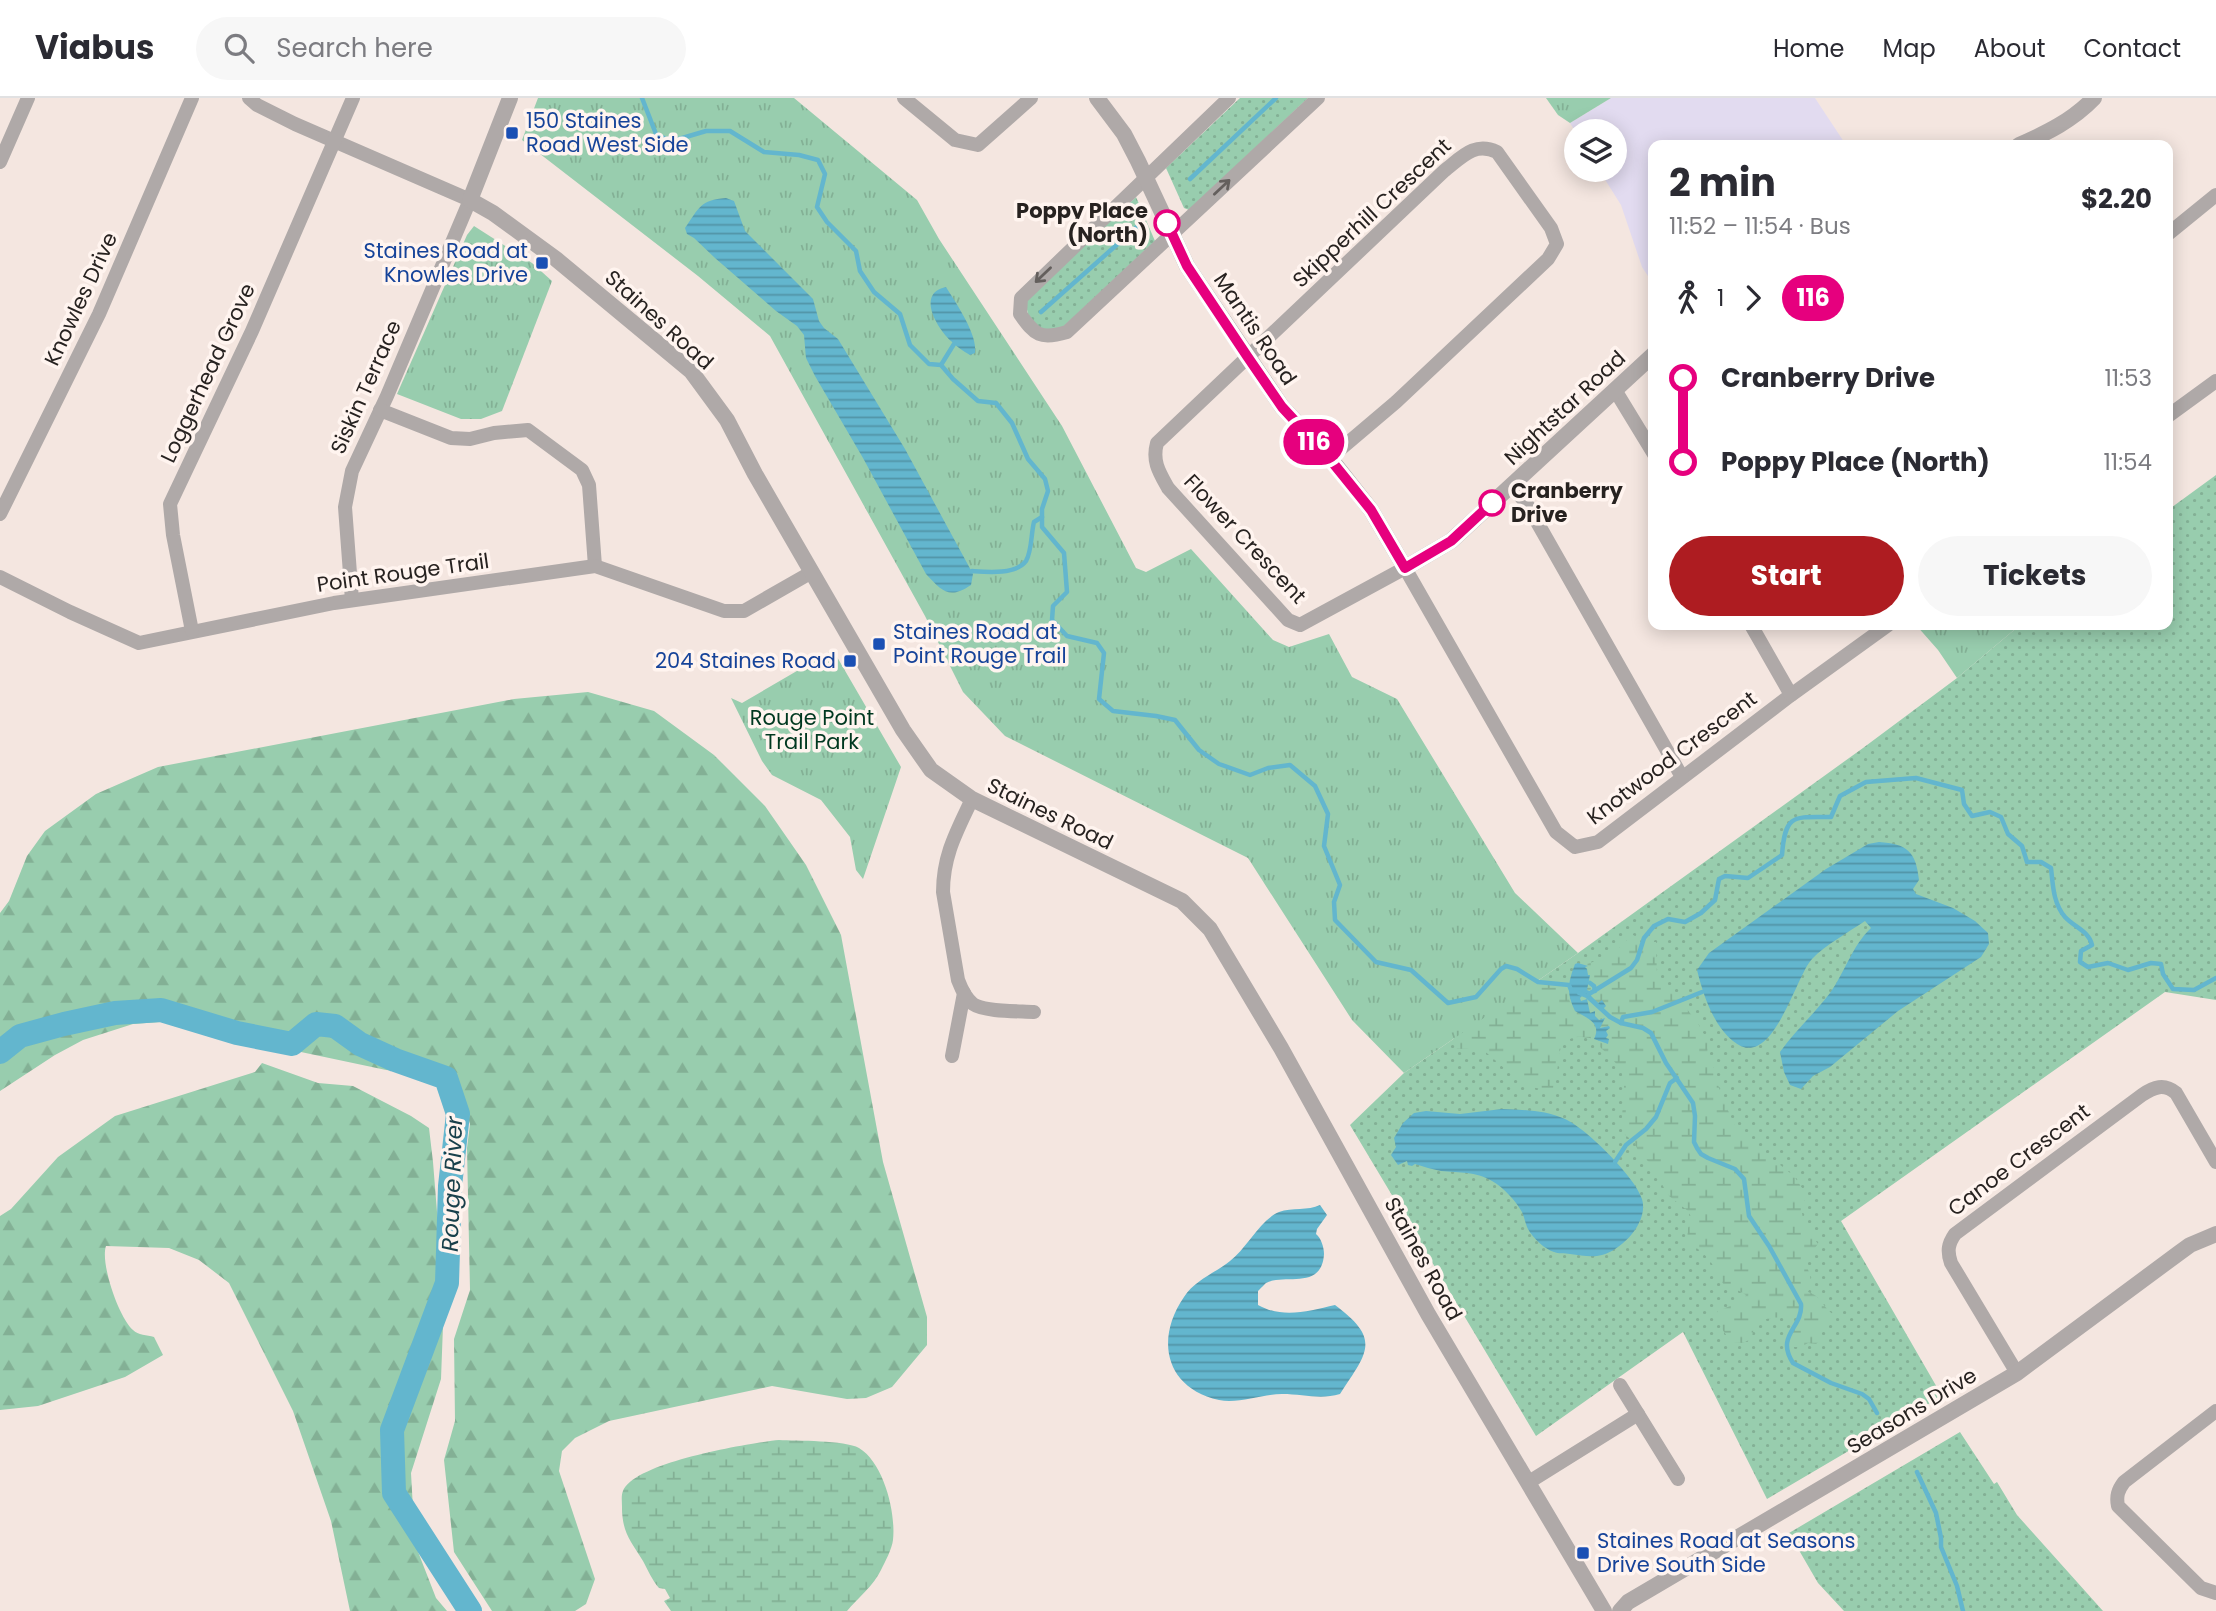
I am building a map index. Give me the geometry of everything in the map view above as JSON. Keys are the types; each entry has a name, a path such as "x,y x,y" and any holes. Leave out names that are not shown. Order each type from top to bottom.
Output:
{"street":[{"path":"0,162 28,98"},
{"name":"Knowles Drive","path":"0,514 99,314 192,98"},
{"path":"249,98 285,120 470,200 510,98"},
{"name":"Loggerhead Grove","path":"192,631 173,535 170,504 252,331 353,98"},
{"path":"904,98 955,140 978,145 1031,98"},
{"name":"Mantis Road","path":"1097,98 1124,134 1187,266 1282,407 1329,458 1371,510 1405,568"},
{"path":"1229,98 1021,298 1020,314 1033,332 1049,337 1067,332 1318,98"},
{"path":"2031,140 2081,112 2094,98"},
{"name":"Skipperhill Crescent","path":"1247,356 1444,171 1473,149 1489,148 1497,152 1551,228 1557,244 1548,258 1396,402 1329,458"},
{"path":"2173,230 2216,195"},
{"name":"Siskin Terrace","path":"352,600 345,507 352,471 470,200"},
{"name":"Staines Road","path":"470,200 493,213 556,259 691,371 727,420 755,474 903,730 931,770 972,799 1182,901 1210,929 1281,1048 1428,1314 1604,1611"},
{"name":"Flower Crescent","path":"1247,356 1157,443 1154,453 1156,466 1168,488 1289,621 1300,625 1405,568"},
{"name":"Nightstar Road","path":"1405,568 1451,541 1648,360"},
{"path":"2173,412 2216,382"},
{"path":"1615,390 1648,444"},
{"path":"380,410 451,438 470,439 494,433 528,430 582,470 589,485 596,566"},
{"path":"1512,485 1528,506 1682,777"},
{"name":"Point Rouge Trail","path":"0,576 139,643 352,600 596,566 724,611 744,611 812,572"},
{"name":"Knotwood Crescent","path":"1405,568 1556,832 1575,847 1598,842 1881,630"},
{"path":"1754,630 1791,695"},
{"path":"972,799 948,851 943,878 958,980 974,1005 1034,1012"},
{"path":"952,1056 964,993"},
{"name":"Canoe Crescent","path":"2017,1373 1951,1263 1948,1249 1955,1234 2142,1095 2157,1087 2166,1087 2176,1093 2216,1162"},
{"name":"Seasons Drive","path":"1620,1611 1628,1602 2017,1373 2190,1245 2216,1234"},
{"path":"1620,1385 1678,1479"},
{"path":"2216,1411 2124,1482 2117,1497 2118,1506 2201,1588 2216,1593"},
{"path":"1529,1482 1637,1414"}],"shaded area":[{"path":"1611,98 1815,98 1843,140 1648,140 1648,276 1642,267 1621,205 1607,182 1627,182 1627,119 1577,119"}],"green space":[{"path":"538,98 794,98 917,200 939,239 1062,426 1136,568 1146,572 1191,549 1273,640 1289,647 1329,634 1352,677 1397,699 1515,893 1578,953 1404,1073 1352,1020 1248,858 1005,736 963,692 925,616 770,336 698,276 522,140"},
{"path":"1240,98 1308,98 1189,210 1184,208 1166,168"},
{"path":"1546,98 1611,98 1577,119 1564,119"},
{"path":"1136,197 1155,241 1060,330 1043,333 1030,318 1027,299"},
{"path":"474,226 532,263 552,281 502,411 481,419 461,419 397,394 467,235"},
{"path":"2216,475 2216,1000 2165,992 1841,1221 1942,1396 1767,1499 1683,1332 1536,1436 1350,1125 1404,1073 1578,953 1863,748 1957,678 2014,630 2173,630 2173,506"},
{"path":"1920,630 2014,630 1957,678"},
{"name":"Rouge Point Trail Park","path":"833,650 901,767 863,879 856,870 850,837 821,800 772,775 762,761 731,698 742,703"},
{"path":"588,692 654,711 714,755 765,806 806,865 841,935 883,1162 927,1317 927,1345 892,1387 866,1398 847,1399 772,1386 609,1421 575,1438 562,1451 559,1471 595,1579 586,1604 575,1611 492,1611 454,1552 444,1460 455,1421 454,1339 470,1290 467,1148 470,1124 465,1108 450,1090 417,1073 386,1070 282,1048 188,1020 133,1024 83,1040 0,1091 0,913 9,901 27,856 45,831 96,794 158,767 514,699"},
{"path":"1631,934 1638,942 1656,942 1657,978 1660,985 1677,996 1699,1025 1708,1042 1707,1056 1713,1065 1734,1124 1741,1134 1794,1176 1804,1191 1804,1224 1818,1244 1808,1260 1811,1279 1808,1292 1817,1297 1833,1314 1832,1322 1820,1328 1823,1338 1816,1344 1787,1347 1788,1335 1798,1317 1767,1319 1755,1325 1751,1339 1743,1343 1731,1342 1722,1329 1721,1318 1716,1314 1742,1301 1746,1295 1734,1288 1726,1289 1706,1256 1687,1243 1692,1219 1688,1211 1669,1196 1648,1161 1640,1156 1635,1143 1623,1133 1622,1073 1595,1041 1578,1037 1565,1042 1560,1052 1553,1091 1525,1086 1481,1048 1457,1049 1453,1035 1523,972 1538,982 1569,985 1569,1000 1575,1009 1596,1026 1596,1039 1603,1044 1607,1039 1606,1027 1600,1028 1604,1019 1599,1020 1588,1012 1583,1000 1579,999 1583,995 1587,996 1604,1012 1587,990 1587,969 1584,967 1618,949"},
{"path":"262,1063 318,1083 353,1086 429,1128 444,1299 441,1379 411,1473 415,1544 436,1598 447,1611 350,1611 331,1521 293,1411 229,1283 199,1260 169,1248 106,1246 108,1277 122,1314 135,1332 154,1337 163,1355 125,1377 38,1406 0,1410 0,1216 11,1209 58,1157 115,1116 255,1072"},
{"path":"1960,1432 1994,1484 1997,1482 2017,1515 2103,1611 1844,1611 1818,1583 1789,1533"},
{"path":"779,1440 852,1445 868,1455 882,1477 892,1516 893,1540 878,1576 847,1611 671,1611 664,1601 670,1598 665,1589 659,1588 654,1582 625,1530 622,1516 623,1491 632,1481 648,1471 669,1463 719,1450"}],"water":[{"path":"726,198 734,201 745,231 813,299 819,321 838,339 905,449 973,574 971,585 963,590 946,592 926,574 815,376 806,358 804,335 797,326 687,234 685,228 701,206"},
{"path":"946,287 973,337 975,353 970,355 946,335 935,320 932,296"},
{"path":"1879,842 1897,845 1908,851 1918,870 1919,880 1913,889 1916,894 1953,908 1975,921 1988,933 1989,944 1981,957 1898,1011 1830,1067 1813,1076 1801,1089 1790,1085 1780,1052 1835,985 1864,935 1871,928 1865,921 1812,959 1781,1019 1759,1045 1747,1048 1733,1041 1720,1027 1710,1009 1697,970 1709,953 1826,869 1868,844"},
{"path":"1575,964 1588,966 1585,967 1590,975 1587,990 1592,992 1590,995 1598,1003 1602,1000 1606,1006 1605,1013 1587,996 1580,998 1581,1001 1587,999 1590,1013 1595,1011 1599,1020 1605,1018 1600,1028 1610,1028 1606,1031 1608,1044 1594,1039 1595,1025 1575,1011 1572,1004 1570,982"},
{"path":"1502,1109 1542,1112 1565,1119 1585,1132 1609,1154 1630,1179 1642,1199 1642,1217 1625,1241 1610,1252 1598,1256 1556,1253 1535,1238 1516,1203 1492,1181 1473,1174 1441,1171 1415,1164 1412,1166 1408,1165 1407,1161 1398,1165 1391,1155 1396,1147 1394,1138 1403,1123 1414,1113 1426,1111 1460,1114"},
{"path":"1320,1205 1327,1215 1316,1234 1323,1248 1322,1265 1317,1273 1310,1277 1266,1283 1258,1291 1258,1305 1286,1313 1335,1305 1350,1317 1364,1337 1365,1347 1363,1357 1340,1394 1318,1397 1274,1394 1227,1401 1201,1394 1187,1385 1170,1360 1168,1345 1175,1313 1184,1297 1199,1281 1236,1256 1272,1216 1279,1212"}],"waterway":[{"path":"642,98 656,134 666,139 679,139 706,131 730,131 764,152 799,155 818,160 825,174 817,207 827,222 856,251 860,271 874,292 900,314 910,345 929,364 941,365 978,401 996,403 1012,423 1028,459 1045,479 1048,491 1042,509 1042,527 1064,553 1067,592 1053,606 1052,620 1067,636 1097,643 1104,653 1099,699 1113,711 1175,720 1199,750 1219,764 1250,775 1268,768 1290,765 1315,786 1328,814 1324,846 1340,885 1334,902 1335,920 1376,962 1411,970 1448,1003 1476,997 1506,966 1517,969 1538,982 1569,985 1571,990"},
{"path":"1190,179 1276,98"},
{"path":"1041,312 1138,226"},
{"path":"941,365 954,344"},
{"path":"972,571 1001,572 1021,565 1026,561 1029,552 1034,522 1042,517"},
{"path":"1589,994 1631,968 1637,960 1644,938 1654,926 1668,919 1685,922 1701,913 1715,900 1719,879 1725,876 1748,878 1782,855 1786,831 1794,820 1831,817 1840,796 1866,782 1916,778 1962,790 1964,804 1972,816 1990,812 2001,817 2008,834 2022,846 2027,862 2041,862 2051,868 2054,894 2061,912 2088,936 2092,945 2081,951 2080,962 2088,967 2108,963 2128,970 2151,963 2161,964 2163,974 2173,989 2194,990 2216,978"},
{"path":"1590,983 1595,991"},
{"path":"1621,1023 1623,1017 1652,1012 1702,992"},
{"path":"1579,993 1587,996 1610,1017 1651,1033 1666,1063 1693,1103 1694,1142 1697,1148 1708,1158 1735,1169 1744,1179 1749,1216 1801,1304 1787,1345 1793,1363 1831,1383 1862,1394 1869,1399 1877,1413"},
{"name":"Rouge River","path":"0,1052 20,1036 64,1024 115,1013 161,1010 237,1033 292,1044 316,1024 335,1026 360,1044 446,1078 458,1114 450,1186 447,1283 392,1430 394,1493 470,1611"},
{"path":"1615,1162 1626,1145 1656,1117 1670,1083 1677,1078"},
{"path":"1917,1472 1936,1513 1941,1547 1957,1586 1963,1611"}],"bus line":[{"name":"116","path":"1167,223 1187,266 1282,407 1329,458 1371,510 1405,568 1451,541 1492,503"}],"place":[{"name":"150 Staines Road West Side","path":"512,133"},
{"name":"Poppy Place (North)","path":"1167,223"},
{"name":"Staines Road at Knowles Drive","path":"542,263"},
{"name":"Cranberry Drive","path":"1492,503"},
{"name":"Staines Road at Point Rouge Trail","path":"879,644"},
{"name":"204 Staines Road","path":"850,661"},
{"name":"Staines Road at Seasons Drive South Side","path":"1583,1553"}]}
